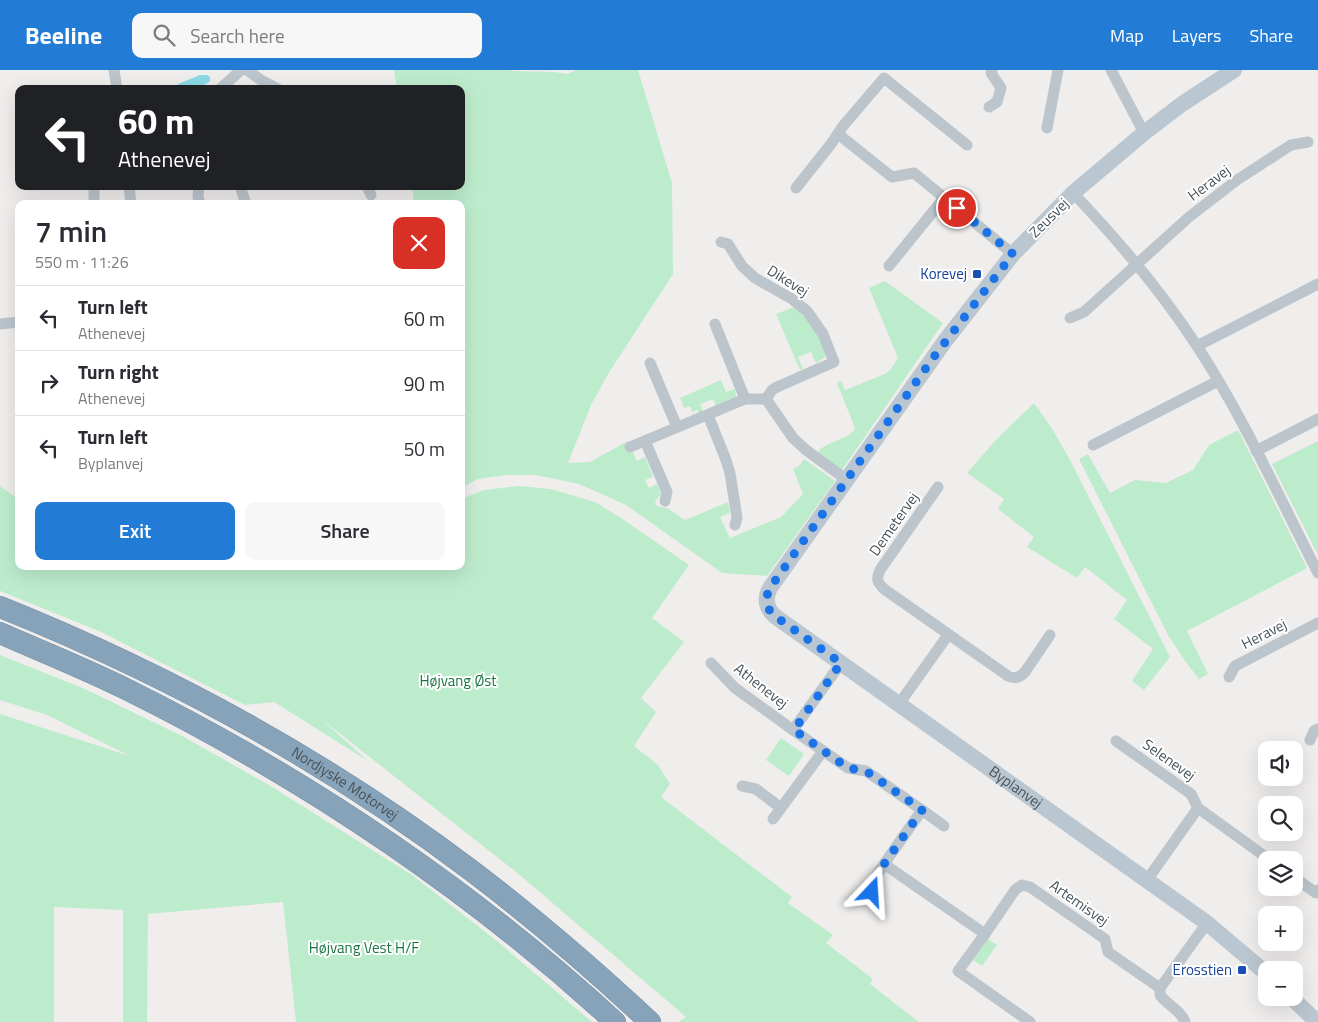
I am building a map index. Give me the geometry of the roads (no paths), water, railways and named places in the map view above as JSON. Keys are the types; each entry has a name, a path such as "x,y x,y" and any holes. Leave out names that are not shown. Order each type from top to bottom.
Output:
{"highway":[{"name":"Nordjyske Motorvej","path":"0,607 93,646 209,704 299,755 358,792 456,859 526,913 572,951 650,1022"},
{"name":"Nordjyske Motorvej","path":"0,633 126,689 245,752 335,806 478,906 539,955 615,1022"},
{"path":"0,638 50,655"}],"street":[{"path":"114,70 116,85"},
{"path":"224,85 241,70"},
{"path":"247,70 270,85"},
{"path":"989,107 997,102 1001,88 991,73 992,70"},
{"path":"1047,128 1058,70"},
{"path":"1110,70 1144,133"},
{"name":"Zeusvej","path":"766,601 770,588 945,342 1013,254 1074,193 1144,133 1182,104 1234,70"},
{"path":"796,188 870,92 884,78 967,145"},
{"path":"838,134 892,177 914,173 1013,254"},
{"name":"Heravej","path":"1070,318 1084,312 1189,217 1237,180 1291,145 1308,142"},
{"path":"1074,193 1137,263 1168,303 1197,346 1218,380 1256,451 1318,573"},
{"path":"889,266 944,198"},
{"name":"Dikevej","path":"721,242 728,244 742,266 755,278 792,299 807,311 823,334 834,362 777,387 772,390 766,399"},
{"path":"1197,346 1318,284"},
{"path":"0,324 15,322"},
{"path":"715,324 745,399"},
{"path":"650,363 677,427"},
{"path":"1093,445 1218,380"},
{"path":"630,447 745,399 766,399 793,438 847,480"},
{"path":"708,415 730,472 737,518 735,525"},
{"path":"1256,451 1318,419"},
{"path":"645,441 666,492 665,501"},
{"name":"Demetervej","path":"938,487 880,570 876,577 878,583 1008,676 1014,678 1025,672 1050,635"},
{"name":"Byplanvej","path":"766,601 772,614 1207,923 1258,966"},
{"name":"Heravej","path":"1229,676 1235,666 1318,623"},
{"path":"899,704 948,634"},
{"name":"Athenevej","path":"711,663 735,688 823,752 848,768 866,771 944,826"},
{"name":"Athenevej","path":"794,730 841,663"},
{"path":"1310,740 1314,731 1318,729"},
{"name":"Selenevej","path":"1116,741 1191,794 1198,808 1258,851"},
{"path":"773,819 823,752"},
{"path":"742,786 756,789 781,808"},
{"path":"1146,880 1198,808"},
{"path":"872,892 873,880 922,810"},
{"path":"884,864 985,934"},
{"path":"1303,884 1316,893 1318,890"},
{"name":"Artemisvej","path":"1030,1022 953,969 985,934 1015,890 1022,886 1030,887 1104,939 1108,952 1160,988 1160,995 1164,1001 1178,1012 1185,1022"},
{"path":"1160,988 1207,923"},
{"path":"1300,1006 1317,1022"}],"water":[{"path":"200,75 210,77 210,81 203,85 178,84"}],"place":[{"name":"Korevej","path":"977,274"},
{"name":"Erosstien","path":"1242,970"}],"park label":[{"name":"Højvang Øst","path":"458,681"},
{"name":"Højvang Vest H/F","path":"364,948"}]}
